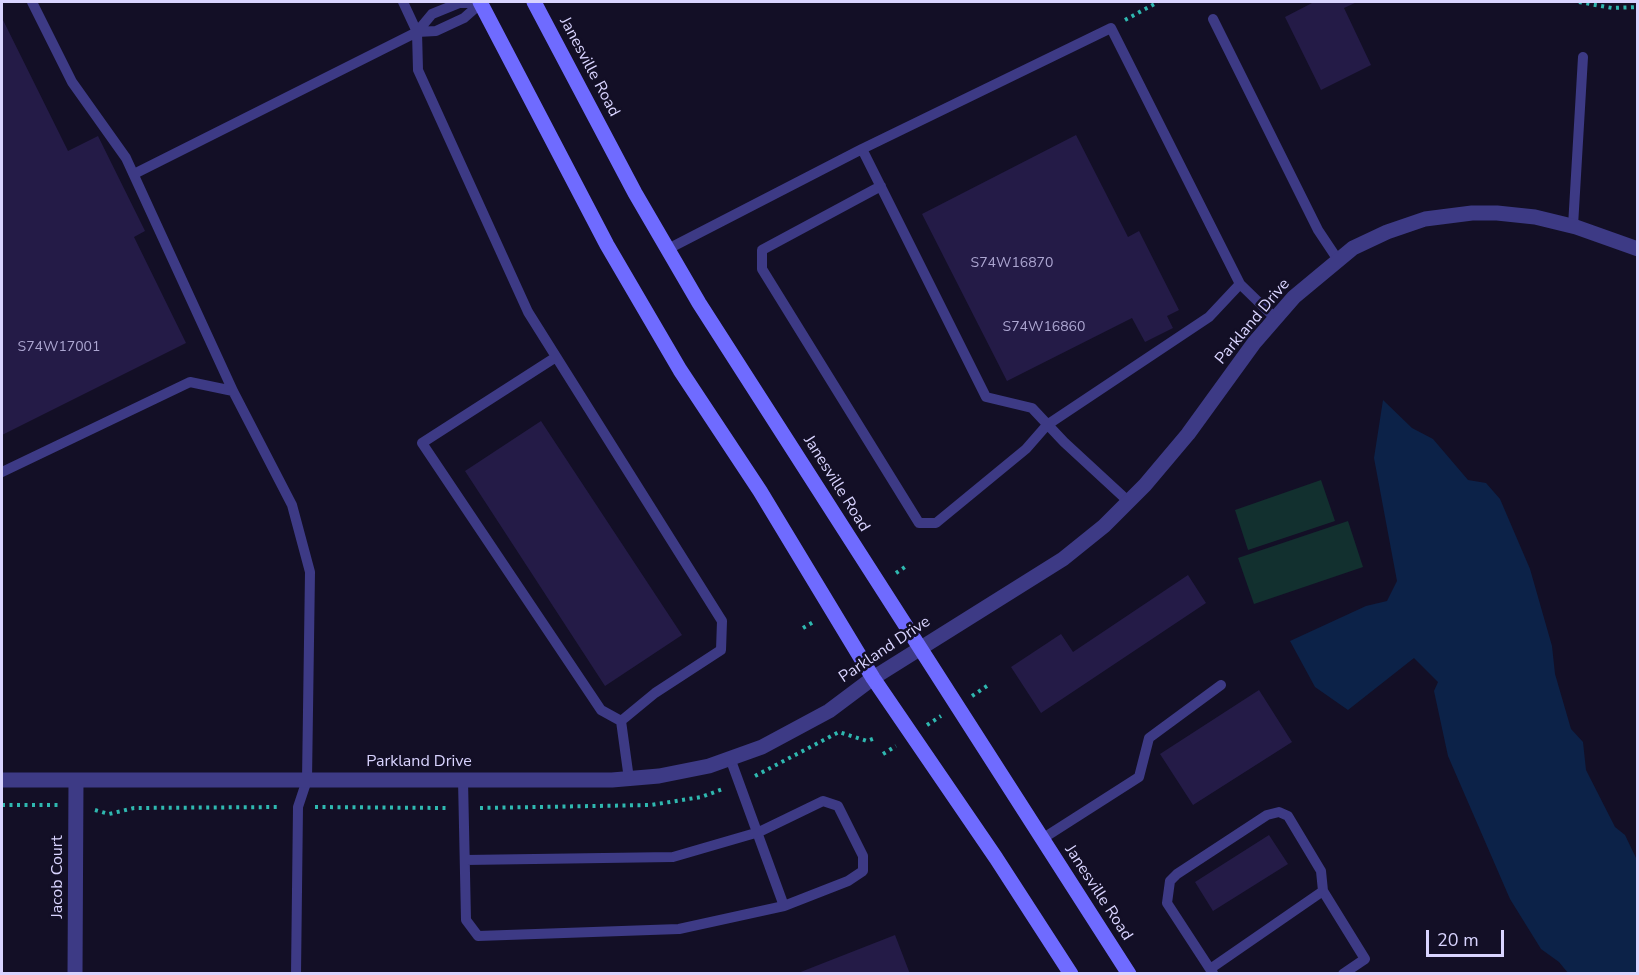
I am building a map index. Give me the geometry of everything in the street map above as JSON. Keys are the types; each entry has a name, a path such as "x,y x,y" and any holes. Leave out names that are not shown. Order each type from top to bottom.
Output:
{"main road":[{"path":"481,2 613,255 680,370 760,491 873,678 1071,974"},
{"name":"Janesville Road","path":"534,2 635,193 668,249 878,584 1129,974"}],"street":[{"name":"Parkland Drive","path":"2,780 629,779 659,776 730,758 762,747 829,711 873,678 919,648 1063,559 1129,502 1188,434 1294,297 1353,248 1387,232 1425,219 1449,215 1497,213 1535,217 1573,226 1638,249"},
{"name":"Jacob Court","path":"75,974 76,780"}],"lane":[{"path":"32,2 72,82 126,158 233,391 292,505 310,572 307,780 298,807 296,974"},
{"path":"403,2 417,32 418,70 528,312 722,621 721,650 655,693 621,721"},
{"path":"134,174 417,32 432,14 459,3 481,2"},
{"path":"417,32 436,31 464,18 481,2"},
{"path":"1213,20 1318,230 1338,260"},
{"path":"668,249 862,149 1111,28 1240,285 1276,318"},
{"path":"1573,226 1583,57"},
{"path":"862,149 986,397 1032,408 1129,502"},
{"path":"881,186 762,250 762,269 919,524 936,523 1026,449 1047,425 1209,317 1240,285"},
{"path":"556,357 422,443 601,710 621,721"},
{"path":"2,472 190,382 233,391"},
{"path":"1042,839 1138,777 1149,738 1221,685"},
{"path":"621,721 629,779"},
{"path":"730,758 759,832 784,906"},
{"path":"463,780 466,920 478,936 679,929 784,906 848,881 863,871 863,856 838,806 823,801 759,832 673,857 465,860"},
{"path":"1323,891 1211,971 1167,903 1170,881 1177,874 1267,815 1279,812 1288,816 1321,871 1323,891 1365,959 1343,974"}],"path":[{"path":"1111,28 1158,2"},
{"path":"1579,2 1612,8 1638,7"},
{"path":"878,584 908,566"},
{"path":"803,628 832,611"},
{"path":"884,754 987,686"}],"green space":[{"path":"1321,480 1335,521 1248,550 1235,510"},
{"path":"1348,521 1363,567 1254,604 1238,558"}],"water":[{"path":"1383,400 1412,428 1433,439 1468,480 1486,483 1500,499 1530,569 1552,646 1555,674 1571,729 1583,742 1586,770 1615,827 1625,835 1637,860 1637,973 1568,973 1559,962 1541,949 1510,899 1448,756 1434,691 1438,682 1414,658 1348,710 1315,687 1290,641 1366,606 1387,601 1397,581 1374,458"}],"building":[{"path":"1314,2 1357,2 1344,8 1371,65 1321,90 1285,17"},
{"path":"2,18 68,151 98,136 145,231 134,237 186,343 2,435"},
{"path":"1076,135 1128,237 1139,231 1179,310 1167,316 1173,328 1145,342 1132,318 1007,381 922,214"},
{"path":"541,421 682,635 605,686 465,471"},
{"path":"1188,575 1206,603 1041,713 1011,667 1061,634 1073,652"},
{"path":"1259,690 1292,742 1193,805 1160,754"},
{"path":"1269,835 1288,864 1213,911 1195,882"},
{"path":"895,935 910,974 798,974 798,973"}]}
